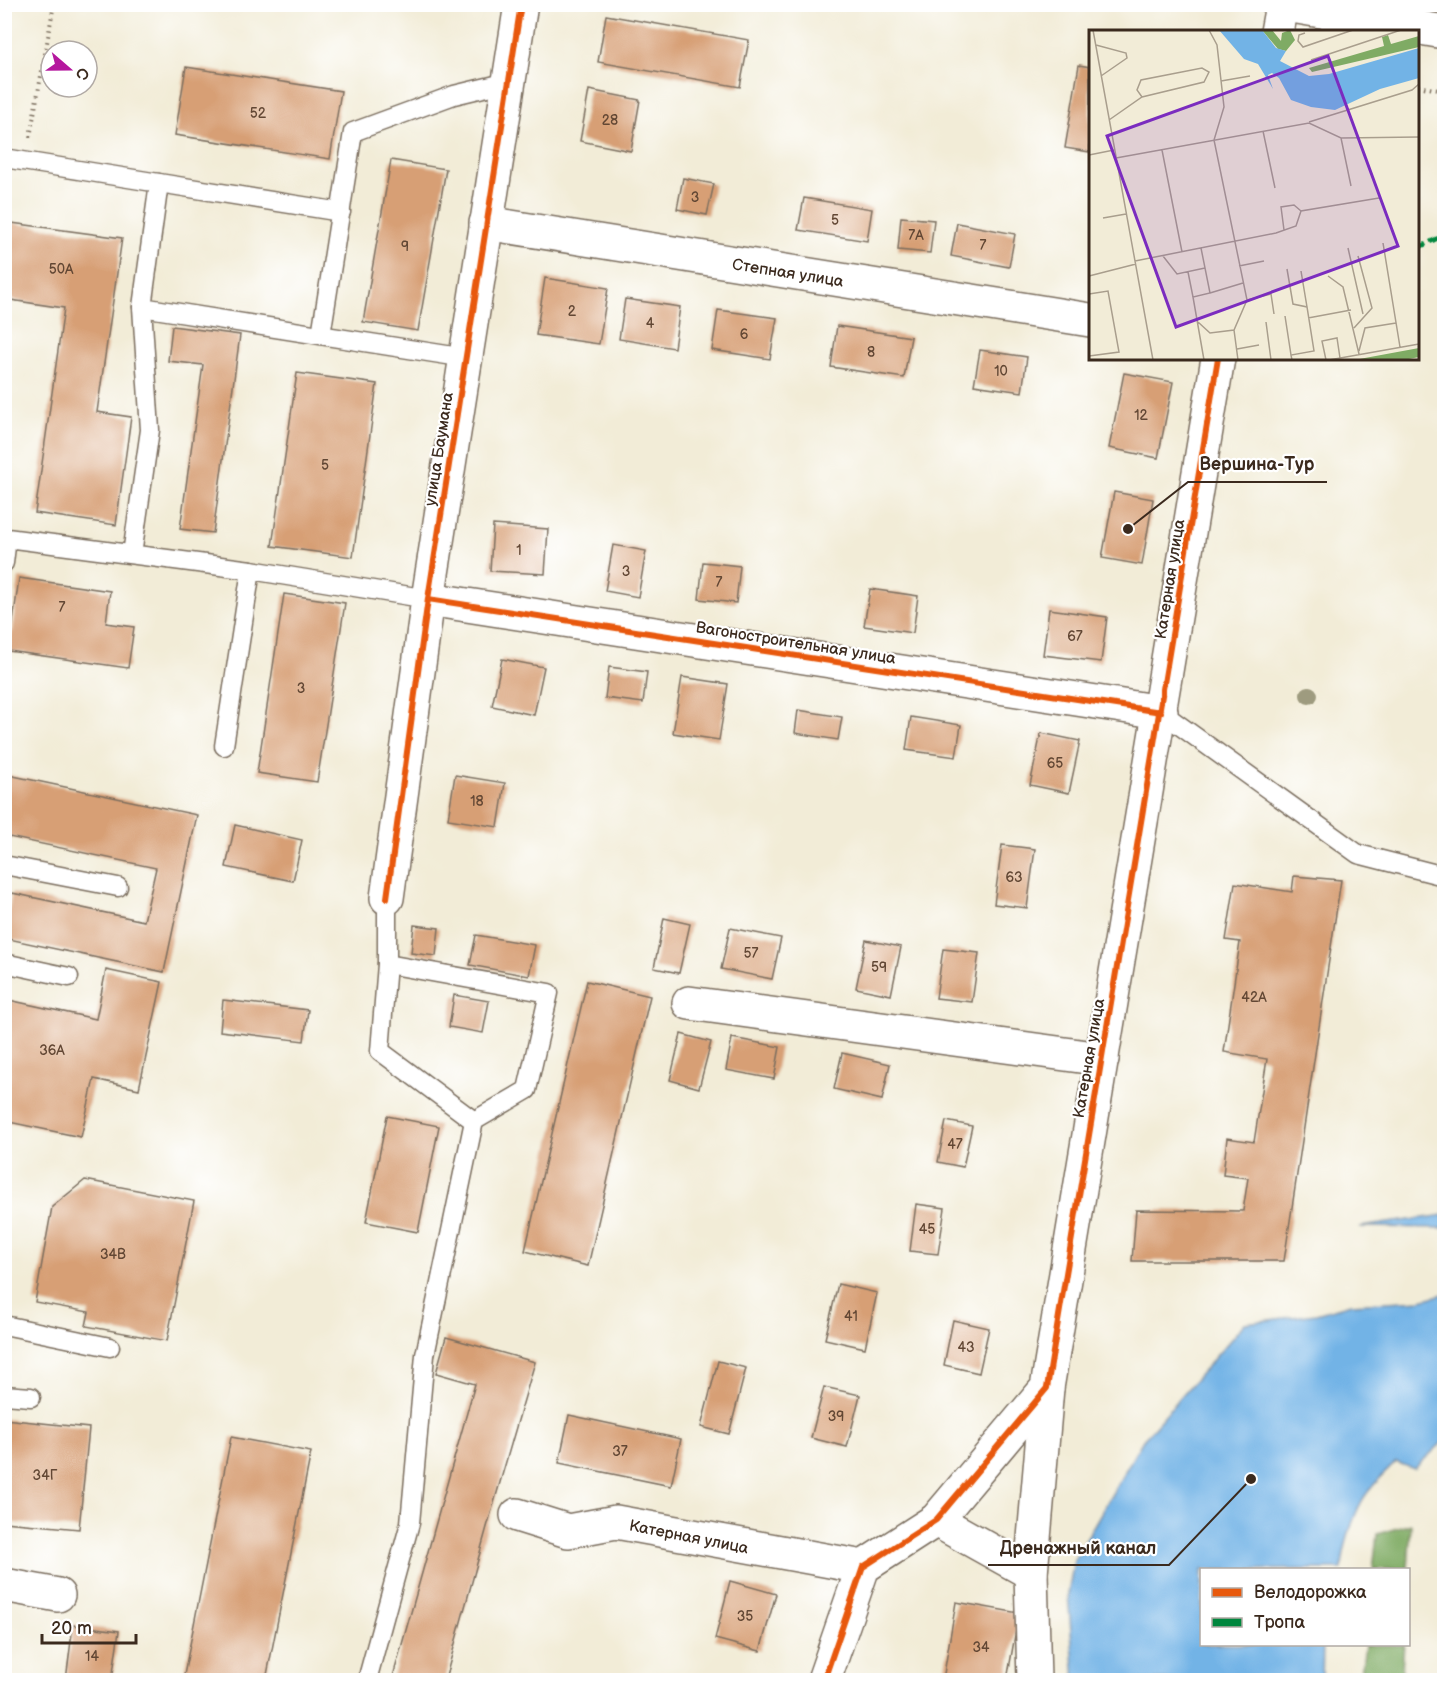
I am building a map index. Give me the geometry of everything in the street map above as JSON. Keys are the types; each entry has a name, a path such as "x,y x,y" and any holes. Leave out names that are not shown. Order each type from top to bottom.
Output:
{"street":[{"name":"улица Баумана","path":"387,898 428,598 521,4"},
{"path":"1277,30 1281,5 1336,9 1444,32"},
{"name":"Степная улица","path":"486,223 1089,320"},
{"name":"Катерная улица","path":"1034,1680 1031,1573 1047,1388 1218,360"},
{"name":"Вагоностроительная улица","path":"428,598 1161,712"},
{"name":"Катерная улица","path":"689,1003 1102,1059"},
{"path":"824,1680 863,1567 936,1520 1047,1388"},
{"name":"Катерная улица","path":"517,1515 568,1531 616,1522 796,1557 863,1567"},
{"path":"936,1520 1031,1573"},
{"path":"4,1585 58,1595"}],"lane":[{"path":"321,335 353,132 454,95 508,82"},
{"path":"4,158 341,212"},
{"path":"132,554 150,430 142,307 159,183"},
{"path":"142,307 466,358"},
{"path":"4,563 6,537 251,570 428,598"},
{"path":"224,746 251,570"},
{"path":"1161,712 1358,854 1444,876"},
{"path":"4,865 118,887"},
{"path":"387,898 387,964 380,1051 474,1121"},
{"path":"4,963 69,977"},
{"path":"369,1673 410,1523 425,1355 474,1121 527,1090 549,993 387,964"},
{"path":"4,1325 111,1347"},
{"path":"4,1395 31,1397"}],"path":[{"path":"4,11 6,4"},
{"path":"25,161 54,4"},
{"path":"1419,86 1444,91"}],"green space":[{"path":"1411,1524 1408,1568 1373,1568 1377,1534"},
{"path":"1365,1646 1404,1646 1401,1680 1360,1680"}],"water":[{"path":"1444,1215 1444,1228 1360,1227"},
{"path":"1444,1294 1444,1441 1414,1469 1396,1462 1369,1490 1352,1525 1342,1568 1200,1568 1200,1646 1323,1646 1322,1680 1075,1680 1068,1594 1074,1560 1143,1440 1245,1323 1316,1314 1351,1304 1421,1300"}],"building":[{"path":"606,15 749,40 740,87 598,62"},
{"path":"1079,65 1089,67 1089,152 1065,148"},
{"path":"186,67 341,91 330,159 175,135"},
{"path":"589,90 640,100 631,151 580,141"},
{"path":"391,160 446,169 418,331 363,322"},
{"path":"683,178 714,184 707,215 677,209"},
{"path":"804,198 872,209 867,241 798,230"},
{"path":"901,217 934,220 930,253 898,250"},
{"path":"4,222 122,238 97,412 131,417 116,525 35,513 64,308 4,299"},
{"path":"957,223 1015,234 1009,267 951,256"},
{"path":"545,278 608,288 599,344 536,335"},
{"path":"625,299 680,307 674,348 619,339"},
{"path":"718,310 777,318 770,359 712,350"},
{"path":"172,326 240,335 213,533 180,529 203,365 168,361"},
{"path":"837,326 911,337 904,378 831,367"},
{"path":"980,350 1027,357 1022,392 974,385"},
{"path":"297,373 377,384 353,557 272,546"},
{"path":"1124,373 1173,382 1158,458 1109,448"},
{"path":"1114,492 1153,499 1142,565 1102,558"},
{"path":"493,525 548,529 545,574 490,571"},
{"path":"613,545 646,551 638,597 605,591"},
{"path":"703,562 740,566 736,603 699,599"},
{"path":"19,578 110,591 106,623 134,627 128,668 9,651"},
{"path":"870,589 918,596 913,633 864,626"},
{"path":"284,594 345,603 317,782 257,773"},
{"path":"1049,609 1107,617 1101,662 1043,655"},
{"path":"502,659 544,667 534,715 492,706"},
{"path":"609,667 647,672 643,703 605,698"},
{"path":"682,677 728,684 719,740 673,733"},
{"path":"798,710 842,717 838,740 795,733"},
{"path":"911,717 961,725 956,757 906,750"},
{"path":"1041,733 1080,741 1069,793 1030,785"},
{"path":"4,774 197,815 164,972 4,938 12,893 144,921 156,868 4,836"},
{"path":"455,775 505,783 498,827 448,819"},
{"path":"235,825 302,840 293,881 226,867"},
{"path":"1002,845 1035,849 1027,908 994,904"},
{"path":"1294,876 1341,880 1284,1261 1132,1261 1136,1210 1243,1211 1248,1178 1223,1175 1227,1138 1254,1142 1267,1059 1224,1052 1240,942 1226,940 1235,883 1292,892"},
{"path":"664,918 690,924 679,973 654,968"},
{"path":"414,925 439,928 436,956 411,953"},
{"path":"730,928 781,938 772,979 721,969"},
{"path":"476,935 535,945 529,976 470,965"},
{"path":"866,940 901,947 891,995 856,988"},
{"path":"943,949 979,953 972,1002 936,998"},
{"path":"106,970 162,982 139,1089 94,1079 81,1137 4,1121 4,999 96,1019"},
{"path":"587,981 650,996 588,1266 525,1251"},
{"path":"454,995 489,1001 483,1033 449,1027"},
{"path":"223,1000 308,1010 304,1041 220,1031"},
{"path":"681,1034 711,1042 699,1088 670,1080"},
{"path":"732,1038 780,1047 774,1079 726,1070"},
{"path":"842,1053 890,1064 882,1100 834,1089"},
{"path":"387,1116 439,1126 418,1232 366,1222"},
{"path":"946,1121 972,1126 963,1167 938,1162"},
{"path":"85,1180 194,1201 167,1341 86,1326 89,1312 35,1302 52,1207"},
{"path":"916,1204 945,1208 938,1254 910,1251"},
{"path":"838,1284 877,1293 865,1348 825,1339"},
{"path":"953,1320 989,1328 979,1373 944,1365"},
{"path":"446,1337 535,1362 445,1680 392,1680 475,1384 436,1373"},
{"path":"718,1361 746,1368 729,1434 701,1427"},
{"path":"824,1387 860,1395 847,1447 811,1438"},
{"path":"569,1415 681,1439 671,1486 559,1463"},
{"path":"4,1419 89,1428 79,1529 4,1522"},
{"path":"231,1437 311,1452 266,1680 183,1680"},
{"path":"730,1581 776,1594 760,1651 715,1639"},
{"path":"956,1602 1019,1613 1007,1680 943,1680"},
{"path":"73,1625 119,1631 112,1680 66,1680"}],"marked path":[{"path":"1419,248 1444,235"}],"cycle path":[{"path":"387,898 428,599 521,4"},
{"path":"824,1680 863,1567 936,1520 1047,1388 1218,360"},
{"path":"428,599 1161,712"}],"place":[{"name":"Вершина-Тур","path":"1128,529"},
{"name":"Дренажный канал","path":"1251,1479"}]}
